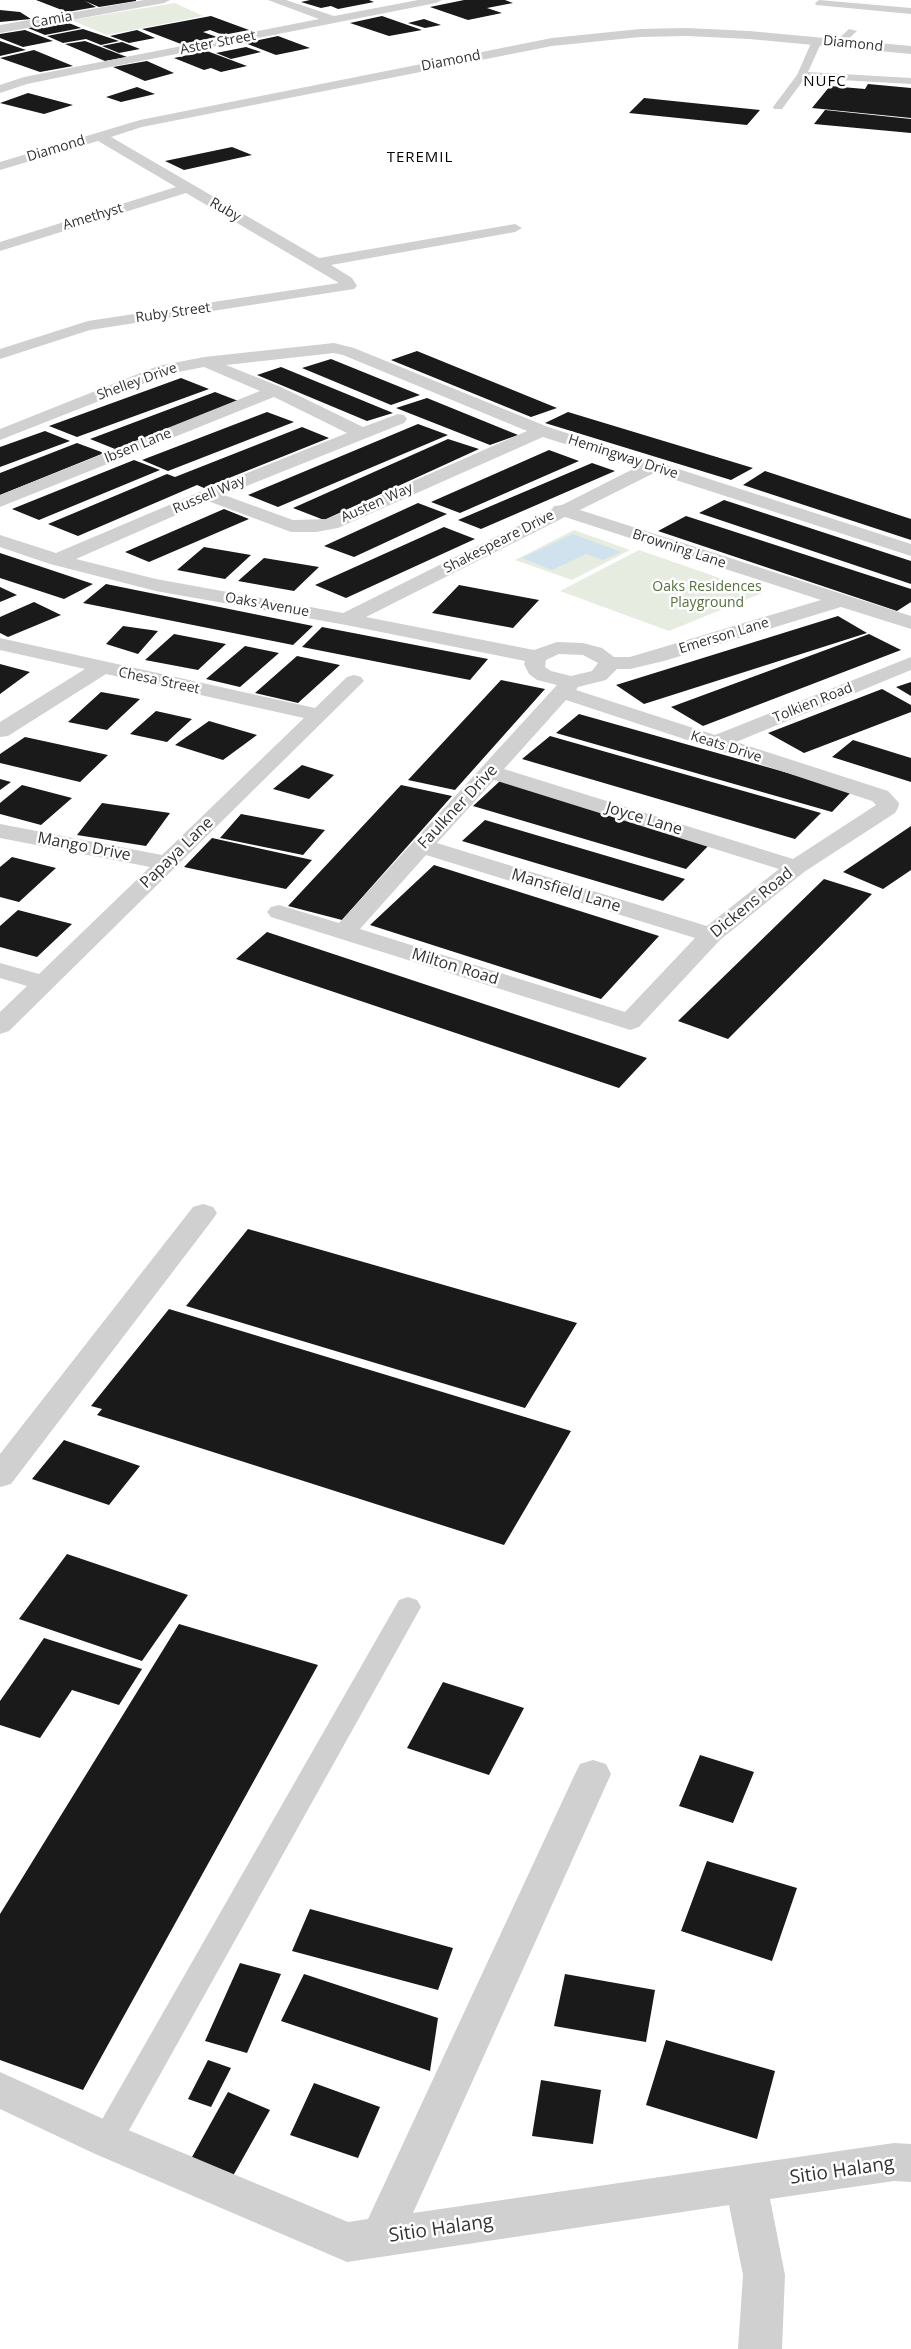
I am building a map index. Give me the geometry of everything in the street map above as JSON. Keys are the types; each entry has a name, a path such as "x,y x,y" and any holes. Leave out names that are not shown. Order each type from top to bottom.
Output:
{"street":[{"name":"Camia","path":"0,29 164,0"},
{"path":"274,0 336,21"},
{"name":"Aster Street","path":"0,89 24,81 90,67 336,21 436,0"},
{"name":"Diamond","path":"0,166 140,124 552,42 640,33 688,32 911,50"},
{"name":"Ruby","path":"99,136 347,281 349,286"},
{"name":"Amethyst","path":"0,246 187,188"},
{"path":"316,263 515,228"},
{"name":"Ruby Street","path":"0,354 88,326 349,286"},
{"name":"Shelley Drive","path":"0,435 164,370 204,362 327,347 341,349"},
{"name":"Hemingway Drive","path":"341,349 542,431 911,550"},
{"path":"204,362 276,391 361,433"},
{"name":"Ibsen Lane","path":"0,501 276,391"},
{"name":"Russell Way","path":"57,560 208,495 398,419"},
{"name":"Austen Way","path":"208,495 291,526 331,524 542,431"},
{"name":"Shakespeare Drive","path":"346,619 561,510 652,467"},
{"name":"Browning Lane","path":"561,510 911,623"},
{"name":"Oaks Avenue","path":"0,541 57,560 156,585 346,619 537,657"},
{"name":"Emerson Lane","path":"608,663 630,663 657,657 839,601"},
{"name":"Chesa Street","path":"0,644 319,715"},
{"path":"537,657 545,652 570,648 595,652 604,657 608,663 606,670 599,676 566,687"},
{"name":"Keats Drive","path":"537,657 534,664 536,670 566,687 714,743 880,796 888,803"},
{"name":"Tolkien Road","path":"714,743 911,663"},
{"path":"0,731 101,668"},
{"name":"Papaya Lane","path":"0,1026 354,681"},
{"name":"Faulkner Drive","path":"344,932 566,687"},
{"name":"Joyce Lane","path":"491,772 796,867"},
{"name":"Dickens Road","path":"630,1022 711,935 796,867 887,808 888,803"},
{"name":"Mango Drive","path":"0,831 167,863"},
{"name":"Mansfield Lane","path":"422,846 711,935"},
{"name":"Milton Road","path":"279,912 630,1022"},
{"path":"0,970 42,983"},
{"path":"0,1476 203,1213"},
{"path":"381,2238 593,1774"},
{"name":"Sitio Halang","path":"0,2090 107,2140 347,2242 894,2162 911,2163"},
{"path":"746,2184 764,2275 760,2349"}],"lane":[{"path":"819,3 911,11"},
{"path":"840,43 852,31"},
{"path":"778,107 802,75 818,41"},
{"path":"802,75 911,81"},
{"path":"107,2140 408,1607"}],"green space":[{"path":"175,3 203,16 107,35 71,20"},
{"path":"574,530 630,550 572,580 515,560"},
{"name":"Oaks Residences Playground","path":"639,550 762,593 669,631 560,591"}],"water":[{"path":"573,534 621,552 603,560 586,554 552,570 522,558"}],"building":[{"path":"36,0 136,1 99,7 85,1 96,7 67,12"},
{"path":"310,0 369,0 374,2 338,9 331,6 321,8 301,2"},
{"path":"464,0 505,0 513,3 487,8 502,13 468,20 430,7"},
{"path":"0,10 20,12 31,19 0,22"},
{"path":"211,16 249,30 223,35 210,30 203,32 217,37 181,44 142,29"},
{"path":"382,16 422,30 389,36 350,23"},
{"path":"424,19 441,25 425,28 408,23"},
{"path":"64,21 81,28 45,35 28,28"},
{"path":"83,29 119,41 101,45 86,39 63,43 47,36"},
{"path":"25,30 53,41 23,47 0,38 0,34"},
{"path":"137,30 155,38 129,43 110,36"},
{"path":"278,36 310,48 276,55 245,43"},
{"path":"0,41 26,50 0,56"},
{"path":"85,41 127,57 105,61 65,44"},
{"path":"122,42 140,49 119,53 102,46"},
{"path":"246,47 261,52 231,59 216,53"},
{"path":"34,50 73,66 40,72 0,58"},
{"path":"207,51 247,66 221,72 211,68 204,70 174,58"},
{"path":"147,61 174,73 145,81 113,67"},
{"path":"868,84 911,88 911,118 812,108 830,86 865,89"},
{"path":"137,87 155,94 121,102 106,97"},
{"path":"28,93 73,105 44,114 0,103"},
{"path":"644,98 760,110 747,125 629,113"},
{"path":"825,110 911,119 911,133 814,124"},
{"path":"232,147 252,155 184,170 165,161"},
{"path":"417,351 557,408 531,417 391,360"},
{"path":"331,359 420,395 391,405 302,368"},
{"path":"281,367 393,413 367,421 257,375"},
{"path":"181,378 209,389 77,437 49,426"},
{"path":"215,392 241,402 115,449 90,439"},
{"path":"427,398 518,435 490,445 396,408"},
{"path":"267,412 294,422 168,471 142,460"},
{"path":"568,412 753,468 731,480 545,423"},
{"path":"418,424 448,435 278,507 248,495"},
{"path":"302,427 329,438 204,488 197,485 78,536 48,524 167,474 175,477"},
{"path":"45,431 70,441 0,467 0,447"},
{"path":"448,439 479,449 324,520 293,508"},
{"path":"77,443 104,453 0,495 0,473"},
{"path":"549,450 579,461 460,513 431,502"},
{"path":"134,460 160,470 39,520 12,509"},
{"path":"592,463 615,471 481,529 458,520"},
{"path":"765,471 911,519 911,540 743,485"},
{"path":"724,500 911,561 911,584 699,513"},
{"path":"418,503 447,514 354,557 324,546"},
{"path":"224,509 249,519 149,562 125,552"},
{"path":"686,516 911,589 911,602 897,611 658,531"},
{"path":"444,527 475,539 346,598 315,585"},
{"path":"204,547 251,555 225,579 177,570"},
{"path":"0,553 93,584 64,599 0,578"},
{"path":"264,558 319,567 294,591 238,581"},
{"path":"106,584 313,626 293,645 83,603"},
{"path":"459,585 539,600 513,628 432,613"},
{"path":"0,587 17,595 0,602"},
{"path":"34,602 61,615 8,637 0,633 0,617"},
{"path":"838,616 867,633 644,704 616,685"},
{"path":"123,626 158,631 138,654 106,644"},
{"path":"322,627 488,659 470,680 302,647"},
{"path":"174,634 226,644 198,670 145,660"},
{"path":"869,634 901,650 703,726 671,707"},
{"path":"245,646 279,653 240,687 206,679"},
{"path":"297,656 340,665 298,703 255,693"},
{"path":"0,664 30,672 0,694"},
{"path":"501,680 545,689 455,790 408,780"},
{"path":"911,682 911,696 896,687"},
{"path":"882,689 911,705 911,712 804,753 768,733"},
{"path":"101,692 140,699 107,730 68,722"},
{"path":"156,711 192,719 167,742 130,734"},
{"path":"579,714 852,791 832,812 556,733"},
{"path":"209,721 257,735 223,760 175,745"},
{"path":"550,736 821,813 795,839 522,759"},
{"path":"25,737 108,755 80,782 0,763 0,754"},
{"path":"853,740 911,758 911,782 832,757"},
{"path":"302,765 334,775 309,799 273,789"},
{"path":"0,779 11,782 0,790"},
{"path":"500,781 709,845 686,869 473,806"},
{"path":"22,785 72,798 41,825 0,814 0,803"},
{"path":"401,785 452,796 342,920 288,906"},
{"path":"102,803 170,813 146,846 77,835"},
{"path":"241,814 325,830 303,855 220,838"},
{"path":"485,820 685,879 663,901 462,841"},
{"path":"911,826 911,870 883,889 843,872"},
{"path":"212,838 312,860 286,889 184,867"},
{"path":"12,857 56,868 19,902 0,897 0,867"},
{"path":"434,865 659,936 601,999 370,925"},
{"path":"824,879 872,894 728,1039 678,1021"},
{"path":"18,910 72,924 37,957 0,947 0,926"},
{"path":"267,932 647,1058 619,1088 236,959"},
{"path":"248,1229 577,1323 525,1408 186,1306"},
{"path":"169,1309 571,1431 504,1545 97,1415 102,1409 91,1406"},
{"path":"64,1440 140,1466 109,1505 32,1479"},
{"path":"67,1554 188,1595 142,1661 19,1619"},
{"path":"179,1624 318,1665 83,2090 0,2060 0,1914"},
{"path":"44,1638 142,1669 119,1705 72,1690 40,1738 0,1725 0,1701"},
{"path":"443,1682 524,1708 489,1775 407,1748"},
{"path":"700,1755 754,1772 733,1823 679,1806"},
{"path":"707,1861 797,1888 772,1961 681,1931"},
{"path":"310,1909 453,1948 438,1990 292,1951"},
{"path":"240,1963 281,1974 247,2053 205,2041"},
{"path":"304,1974 438,2018 430,2071 281,2021"},
{"path":"565,1974 655,1990 646,2042 554,2026"},
{"path":"666,2040 775,2071 757,2139 646,2105"},
{"path":"208,2060 231,2068 211,2107 188,2099"},
{"path":"541,2080 601,2090 593,2144 532,2136"},
{"path":"314,2083 380,2107 358,2158 290,2135"},
{"path":"228,2092 270,2110 229,2183 187,2166"}],"district":[{"name":"NUFC","path":"825,82"},
{"name":"TEREMIL","path":"420,158"}]}
